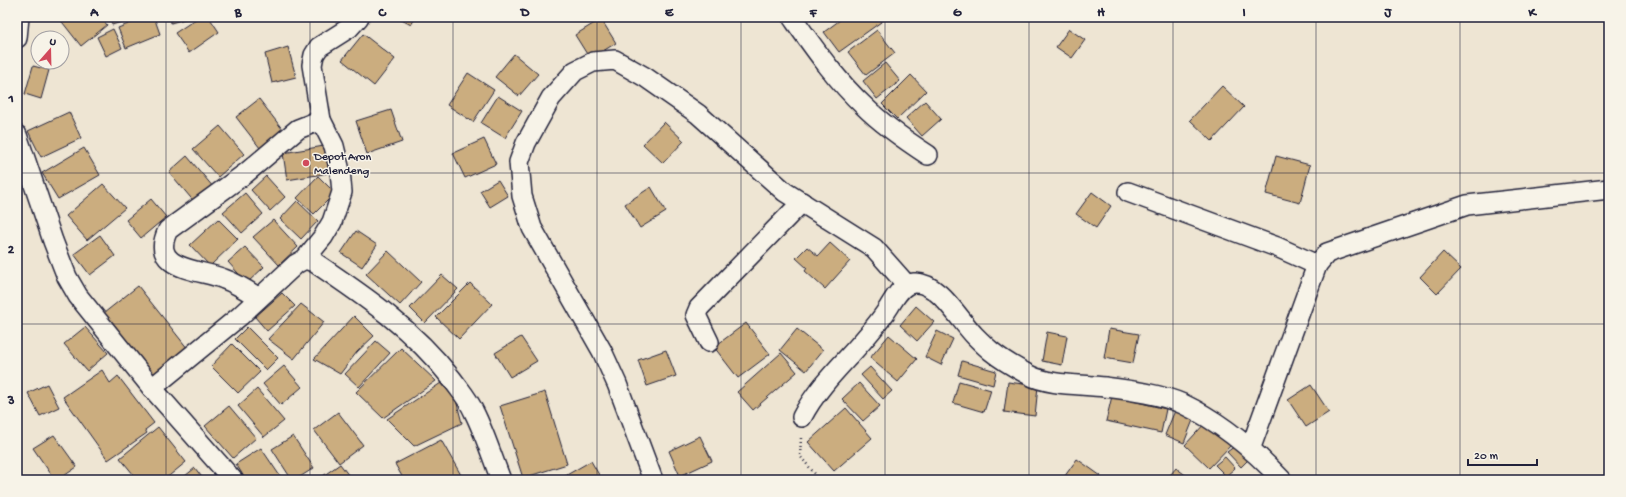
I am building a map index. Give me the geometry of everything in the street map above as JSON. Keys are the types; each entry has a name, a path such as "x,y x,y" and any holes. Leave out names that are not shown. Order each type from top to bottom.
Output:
{"street":[{"path":"152,388 250,307 296,264 305,259 323,237 332,222 342,192 340,171 334,146 322,120 312,66 314,55 319,47 349,28 359,17"},
{"path":"792,17 836,76 863,106 893,131 928,154"},
{"path":"653,480 617,384 602,350 532,228 526,213 519,180 519,162 526,143 551,98 575,71 593,62 615,60 645,77 698,114 785,192 874,248 906,284"},
{"path":"250,307 223,278 179,267 169,259 163,249 163,242 168,230 246,173 298,129 322,120"},
{"path":"17,135 53,241 67,277 83,302 152,388 233,480"},
{"path":"1251,447 1317,265 1323,257 1333,250 1467,205 1609,189"},
{"path":"1128,192 1277,247 1317,265"},
{"path":"709,342 696,315 699,308 802,202"},
{"path":"305,259 314,262 368,299 396,320 421,343 446,372 474,411 501,480"},
{"path":"802,418 811,400 867,337 906,284 916,282 933,289 974,336 988,348 1031,376 1062,384 1105,387 1150,395 1182,403 1209,418 1251,447 1282,480"}],"path":[{"path":"802,418 800,456 820,480"}],"building":[{"path":"101,17 107,25 81,46 70,30 59,18"},
{"path":"110,17 137,17 112,25"},
{"path":"146,17 154,17 160,34 126,48 118,28"},
{"path":"170,17 188,17 188,18 171,23"},
{"path":"199,17 209,17 219,32 189,53 175,33"},
{"path":"396,17 416,17 411,25"},
{"path":"844,17 888,17 839,52 824,32"},
{"path":"601,19 616,43 590,59 575,35"},
{"path":"113,29 122,48 106,56 97,37"},
{"path":"1069,29 1085,40 1072,58 1056,47"},
{"path":"877,30 895,53 866,75 848,52"},
{"path":"363,34 395,59 374,86 342,60"},
{"path":"288,47 296,77 272,83 265,54"},
{"path":"514,54 538,74 519,96 495,77"},
{"path":"885,63 900,81 877,99 863,81"},
{"path":"32,70 49,70 41,99 25,94"},
{"path":"468,73 494,90 473,122 447,105"},
{"path":"911,75 926,91 897,119 882,104"},
{"path":"1222,86 1244,107 1212,141 1190,120"},
{"path":"498,96 522,111 505,138 481,123"},
{"path":"259,99 283,130 260,148 236,117"},
{"path":"925,101 941,119 922,136 906,118"},
{"path":"391,110 402,142 367,154 356,121"},
{"path":"69,112 81,138 41,157 28,131"},
{"path":"664,122 684,141 663,163 643,144"},
{"path":"220,126 244,154 218,177 193,149"},
{"path":"484,139 496,164 465,178 453,153"},
{"name":"Depot Aron Malendeng","path":"324,146 329,173 287,180 283,153"},
{"path":"84,148 100,175 58,199 42,173"},
{"path":"187,156 214,188 196,204 169,172"},
{"path":"1276,156 1310,165 1300,203 1266,194"},
{"path":"266,176 285,197 270,211 251,190"},
{"path":"318,176 335,193 314,214 297,198"},
{"path":"498,180 508,196 490,207 480,191"},
{"path":"103,184 125,208 87,240 66,216"},
{"path":"651,187 666,212 640,228 625,204"},
{"path":"1092,192 1111,206 1096,228 1076,214"},
{"path":"245,193 263,214 242,233 223,212"},
{"path":"151,199 166,217 141,238 126,220"},
{"path":"297,201 318,221 301,239 280,219"},
{"path":"218,219 238,239 210,266 190,245"},
{"path":"273,220 298,247 279,265 253,237"},
{"path":"356,231 377,245 362,267 341,253"},
{"path":"100,235 115,256 90,275 74,254"},
{"path":"830,243 850,261 825,289 805,271 807,268 796,258 807,247 818,256"},
{"path":"245,247 264,267 247,283 228,262"},
{"path":"388,251 421,282 400,305 366,274"},
{"path":"1443,252 1461,269 1437,294 1420,277"},
{"path":"442,275 458,289 425,323 410,308"},
{"path":"470,283 492,304 459,339 436,317"},
{"path":"138,286 188,349 154,376 104,313"},
{"path":"282,293 295,306 267,331 255,317"},
{"path":"301,304 324,322 294,359 268,339"},
{"path":"916,306 934,322 917,341 900,325"},
{"path":"354,316 374,336 357,352 340,374 314,359"},
{"path":"746,323 770,354 738,378 714,347"},
{"path":"85,327 108,353 87,371 64,344"},
{"path":"247,327 278,358 266,370 235,339"},
{"path":"797,329 823,350 806,371 780,350"},
{"path":"1109,329 1139,334 1133,363 1104,358"},
{"path":"937,331 953,339 941,365 925,357"},
{"path":"1047,332 1067,336 1062,365 1042,361"},
{"path":"889,335 917,359 898,382 870,358"},
{"path":"521,337 537,361 510,377 495,353"},
{"path":"376,341 390,353 359,387 345,374"},
{"path":"232,344 260,372 238,393 211,366"},
{"path":"401,348 436,381 383,418 356,392"},
{"path":"666,350 676,376 647,386 638,360"},
{"path":"781,353 797,372 753,410 737,392"},
{"path":"962,361 996,371 993,385 958,375"},
{"path":"284,366 302,387 281,405 263,384"},
{"path":"870,367 892,391 883,399 861,375"},
{"path":"102,370 110,383 118,376 154,423 145,430 147,433 108,460 63,397"},
{"path":"959,381 991,390 984,412 953,403"},
{"path":"1008,382 1038,386 1035,416 1004,412"},
{"path":"441,383 456,400 462,423 414,446 387,419"},
{"path":"859,383 880,406 863,421 842,399"},
{"path":"47,384 59,407 40,416 28,393"},
{"path":"1311,385 1329,412 1306,427 1288,400"},
{"path":"257,389 284,421 264,437 238,406"},
{"path":"545,392 567,464 523,478 500,406"},
{"path":"1112,396 1166,409 1161,433 1106,421"},
{"path":"229,406 256,438 233,458 205,426"},
{"path":"846,408 872,438 834,471 808,442"},
{"path":"1176,408 1195,415 1184,443 1165,435"},
{"path":"338,412 363,445 339,463 314,430"},
{"path":"1207,421 1232,444 1209,468 1185,445"},
{"path":"158,427 186,462 164,480 138,480 120,458"},
{"path":"54,435 77,467 58,480 55,480 33,448"},
{"path":"293,436 314,468 295,480 292,480 272,449"},
{"path":"700,436 712,461 680,476 669,451"},
{"path":"441,440 461,475 451,480 404,480 395,464"},
{"path":"1235,446 1248,460 1241,467 1227,452"},
{"path":"261,448 282,479 281,480 246,480 236,464"},
{"path":"1225,457 1235,468 1226,476 1215,465"},
{"path":"1077,459 1101,476 1098,480 1062,480"},
{"path":"591,461 602,480 568,480 565,476"},
{"path":"340,464 352,480 326,480 323,476"},
{"path":"195,468 204,480 180,480"},
{"path":"1176,468 1192,480 1166,480"}],"place":[{"name":"Depot Aron Malendeng","path":"306,163"}]}
